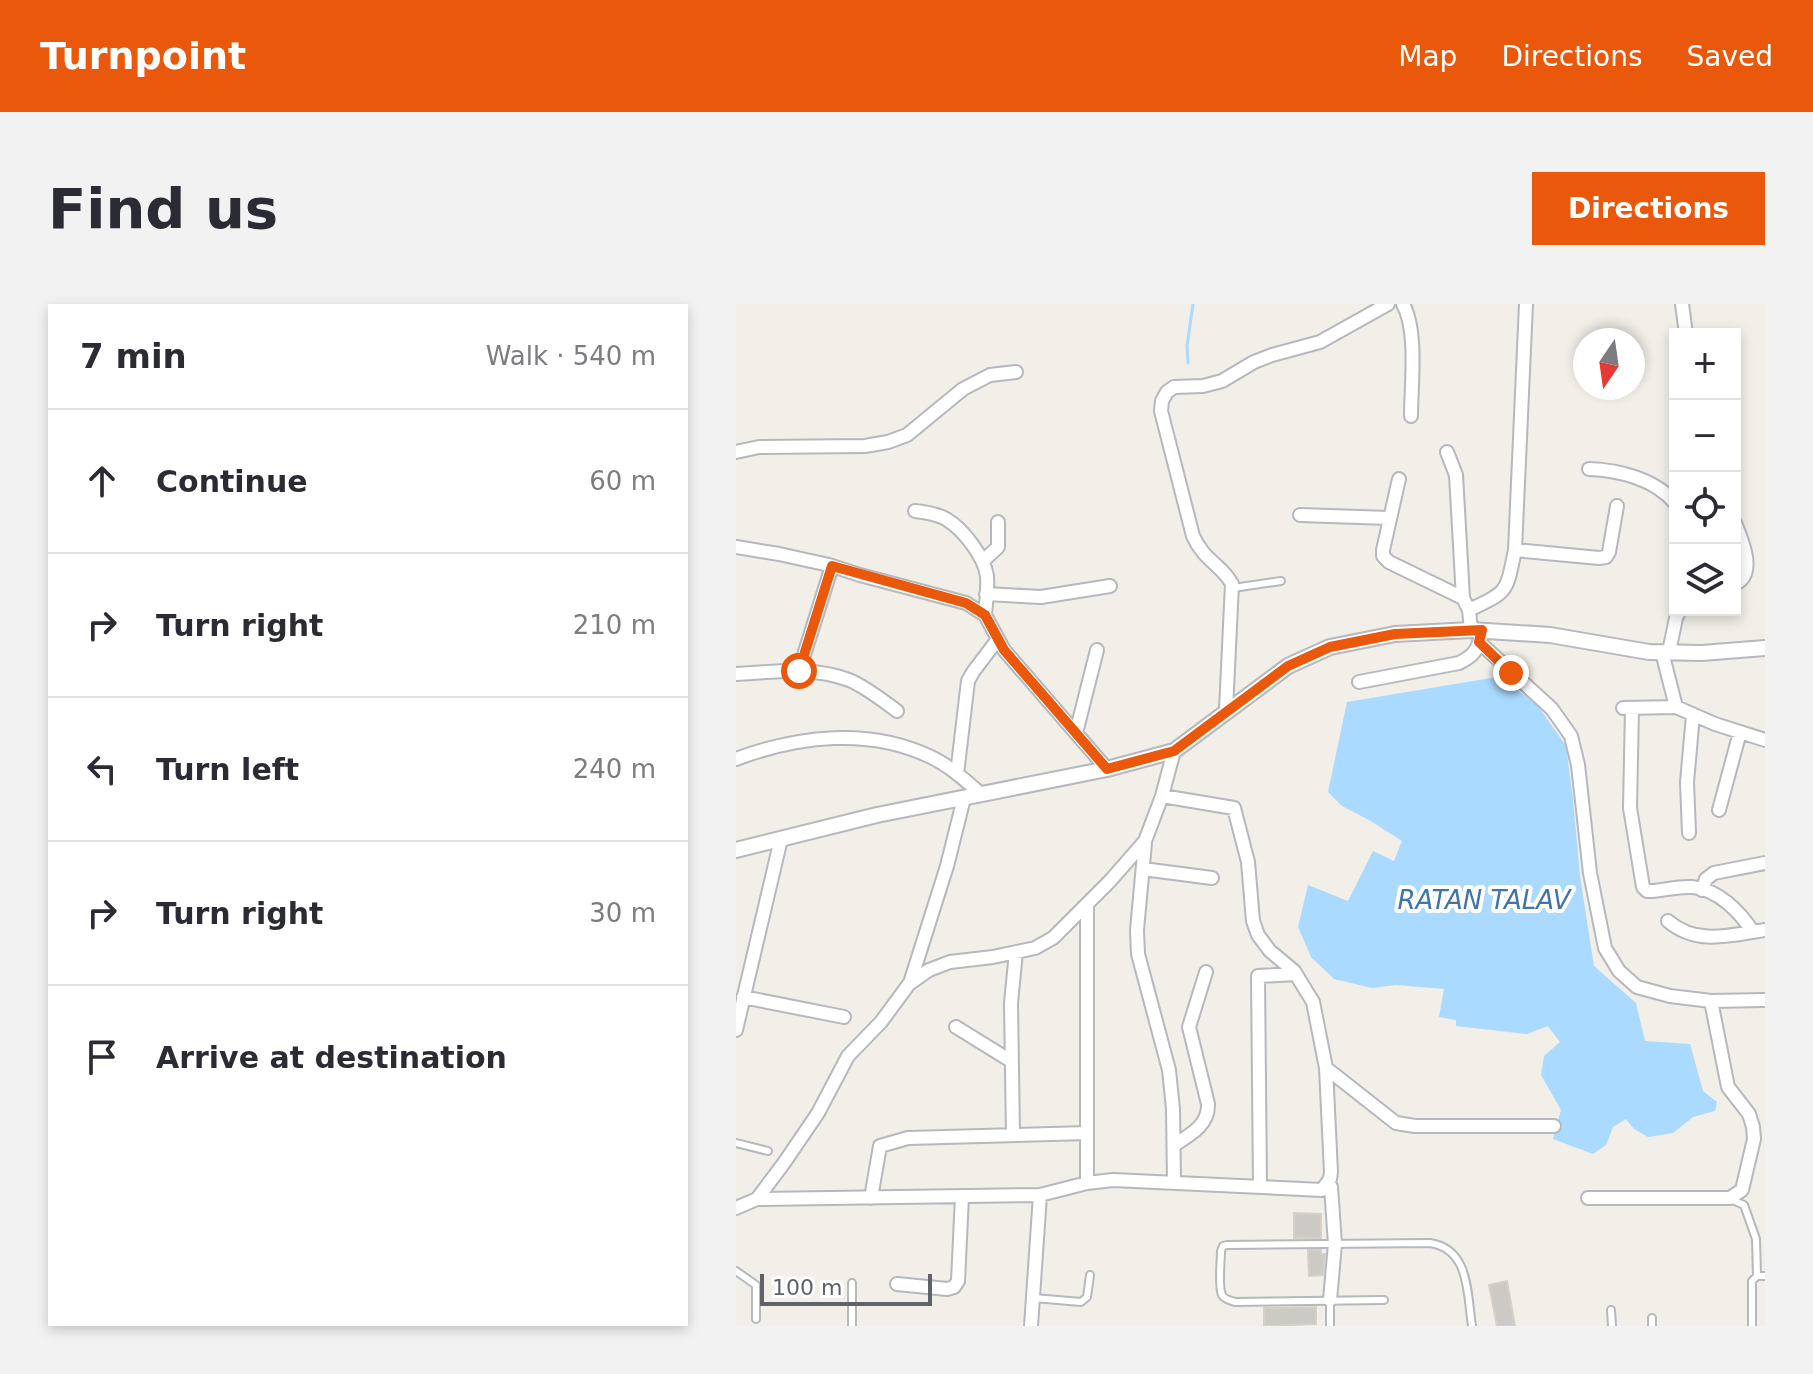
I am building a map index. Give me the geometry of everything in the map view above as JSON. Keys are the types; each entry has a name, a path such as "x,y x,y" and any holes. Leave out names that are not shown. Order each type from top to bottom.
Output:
{"street":[{"path":"1226,710 1233,588 1231,580 1205,556 1193,536 1161,411 1162,401 1174,387 1203,386 1222,381 1254,362 1320,342 1388,304"},
{"path":"1403,304 1407,311 1412,346 1411,416"},
{"path":"1469,610 1502,593 1515,550 1526,304"},
{"path":"1682,304 1685,328"},
{"path":"736,452 759,447 865,446 888,442 907,435 963,389 990,375 1016,372"},
{"path":"1359,682 1459,663 1477,651 1478,634 1463,598 1456,475 1447,452"},
{"path":"1589,469 1613,470 1669,496"},
{"path":"1399,479 1383,556 1389,562 1463,598"},
{"path":"1515,550 1606,557 1617,506"},
{"path":"915,511 946,519 967,538 983,561 987,574 985,615"},
{"path":"1300,515 1389,518"},
{"path":"983,561 998,547 998,522"},
{"path":"1741,542 1746,557 1746,572 1741,581"},
{"path":"736,547 832,566 966,603 985,615 1004,650 1107,769"},
{"path":"736,558 756,551"},
{"path":"799,671 832,566"},
{"path":"986,594 1041,597 1110,586"},
{"path":"1676,707 1666,652 1677,616"},
{"path":"736,850 877,815 1107,769 1174,751 1288,666 1330,647 1395,634 1550,635 1649,652 1702,653 1765,648"},
{"path":"1478,634 1552,709 1571,736 1578,765 1590,873 1605,948 1619,971 1637,987 1670,996 1711,1001 1765,1000"},
{"path":"957,774 968,681 998,639"},
{"path":"1076,733 1097,650"},
{"path":"736,674 820,673 850,680 897,711"},
{"path":"1759,931 1741,913 1713,894 1692,887 1652,891 1643,887 1630,808 1627,708 1676,707 1765,740"},
{"path":"1689,833 1687,782 1693,715"},
{"path":"1719,810 1740,732"},
{"path":"736,759 791,742 835,738 874,740 933,757 981,794"},
{"path":"1174,751 1145,841 1137,930 1138,954 1169,1070 1174,1183"},
{"path":"736,1208 757,1199 1040,1195 1113,1180 1322,1190 1328,1185 1331,1172 1326,1068 1313,1002 1296,974 1270,951 1258,935 1253,921 1248,862 1234,808 1162,796"},
{"path":"757,1199 818,1113 848,1056 881,1022 909,984 942,881 964,798"},
{"path":"736,1030 781,839"},
{"path":"909,984 929,970 950,962 1035,948 1053,938 1145,841"},
{"path":"1702,890 1706,879 1714,873 1765,863"},
{"path":"1143,869 1212,878"},
{"path":"1087,904 1087,1183"},
{"path":"1668,921 1680,931 1699,937 1759,931"},
{"path":"1013,1135 1011,1003 1016,952"},
{"path":"1174,1145 1191,1135 1208,1114 1189,1027 1206,972"},
{"path":"1260,1187 1258,976 1296,974"},
{"path":"743,997 844,1017"},
{"path":"1588,1198 1730,1198 1742,1190 1754,1139 1753,1127 1749,1114 1728,1087 1711,1001"},
{"path":"956,1027 1011,1061"},
{"path":"1326,1068 1396,1123 1415,1126 1554,1126"},
{"path":"871,1198 880,1146 908,1138 1087,1133"},
{"path":"1328,1185 1331,1187 1335,1244 1330,1300"},
{"path":"1031,1326 1040,1195"},
{"path":"897,1284 954,1287 958,1281 962,1196"}],"lane":[{"path":"1233,588 1281,581"},
{"path":"736,1143 768,1151"},
{"path":"1730,1198 1744,1205 1756,1239 1761,1276 1752,1281 1752,1326"},
{"path":"1384,1300 1235,1302 1222,1295 1221,1251 1227,1245 1430,1243 1447,1247 1461,1262 1472,1326"},
{"path":"736,1271 756,1285 756,1319"},
{"path":"1034,1298 1081,1302 1087,1297 1090,1275"},
{"path":"852,1283 852,1326"},
{"path":"1330,1300 1330,1326"},
{"path":"1611,1310 1612,1326"}],"water":[{"name":"RATAN TALAV","path":"1497,677 1536,703 1566,746 1580,876 1594,966 1636,1003 1645,1041 1690,1044 1703,1091 1717,1102 1715,1111 1693,1117 1673,1133 1648,1137 1634,1129 1626,1119 1613,1127 1606,1145 1593,1154 1553,1139 1561,1110 1541,1075 1544,1056 1560,1042 1548,1026 1527,1034 1456,1026 1456,1020 1439,1017 1444,989 1396,985 1372,988 1334,979 1311,957 1298,927 1308,885 1348,901 1373,851 1394,861 1402,841 1342,806 1328,792 1347,702"}],"building":[{"path":"1294,1213 1321,1214 1321,1238 1294,1238"},
{"path":"1308,1250 1321,1250 1321,1254 1325,1254 1323,1275 1309,1276"},
{"path":"1507,1281 1515,1326 1497,1326 1489,1285"},
{"path":"1316,1307 1316,1324 1264,1326 1264,1308"}],"waterway":[{"path":"1188,363 1187,346 1193,304"}],"route":[{"path":"799,671 832,566 966,603 985,615 1004,650 1107,769 1174,751 1288,666 1330,647 1395,634 1482,630 1479,642 1511,673"}]}
